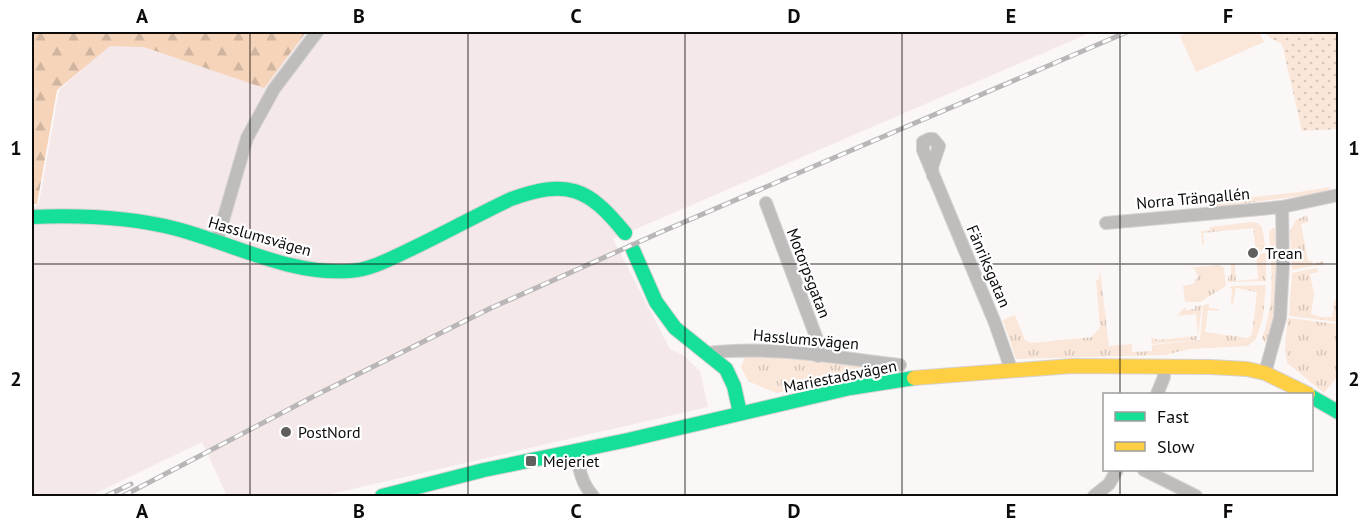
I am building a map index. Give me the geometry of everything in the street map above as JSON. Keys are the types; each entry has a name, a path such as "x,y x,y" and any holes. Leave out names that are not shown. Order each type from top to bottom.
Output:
{"street":[{"path":"217,240 248,138 274,89 316,32"},
{"name":"Fänriksgatan","path":"933,176 995,323 1011,369"},
{"name":"Hasslumsvägen","path":"32,217 86,215 112,217 176,229 273,259 315,269 350,271 376,265 523,193 553,187 580,192 602,205 625,233"},
{"name":"Norra Trängallén","path":"1106,223 1282,207 1338,195"},
{"name":"Motorpsgatan","path":"766,203 818,342 818,356"},
{"path":"1265,373 1280,318 1283,264 1282,207"},
{"path":"633,250 656,302 675,328 726,369 734,386 740,413"},
{"name":"Hasslumsvägen","path":"708,353 733,350 900,365"},
{"name":"Mariestadsvägen","path":"382,496 484,470 850,388 904,379 1011,369 1107,365 1247,369 1265,373 1304,393"},
{"path":"1157,393 1164,377 1163,367"},
{"name":"Mariestadsvägen","path":"1313,398 1338,412"},
{"path":"576,451 585,494"},
{"path":"1094,496 1109,484 1117,471"},
{"path":"1146,471 1196,496"}],"shaded area":[{"path":"304,32 1092,32 613,239 670,349 683,355 700,371 708,407 322,496 227,496 202,442 90,496 32,496 32,210 39,203 59,90 110,44"}],"green space":[{"path":"32,32 306,32 264,88 144,47 110,46 57,90 37,204 32,204"},
{"path":"1190,32 1259,32 1264,42 1196,72 1180,36"},
{"path":"1266,32 1338,32 1338,129 1302,131 1282,44 1270,38"},
{"path":"1331,187 1325,193 1209,208 1208,202 1299,192"},
{"path":"1307,215 1308,222 1301,224 1308,261 1312,261 1313,264 1324,261 1324,264 1292,270 1290,231 1296,220"},
{"path":"1258,223 1262,227 1266,250 1256,251 1253,228 1203,233 1204,245 1202,245 1201,231 1210,230 1210,227"},
{"path":"1275,228 1278,272 1274,316 1266,344 1262,338 1271,299 1272,272 1269,232"},
{"path":"1266,253 1266,281 1228,282 1228,276 1231,275 1231,264 1235,264 1236,281 1258,279 1256,254"},
{"path":"1220,265 1224,268 1226,286 1200,302 1185,302 1183,286 1193,284 1198,276 1194,268 1185,268"},
{"path":"1317,268 1318,272 1310,274 1314,294 1311,314 1332,317 1334,301 1338,297 1336,302 1338,322 1289,316 1292,273"},
{"path":"1100,270 1109,346 1132,344 1132,352 1152,351 1152,345 1200,340 1203,305 1209,304 1209,308 1219,311 1208,310 1205,332 1248,338 1252,334 1257,292 1236,288 1233,305 1231,302 1232,289 1229,288 1266,285 1263,317 1256,339 1248,346 1190,349 1165,355 1016,359 1003,320 1015,315 1025,340 1031,343 1092,337 1100,327 1096,280 1099,279"},
{"path":"1202,305 1198,337 1196,340 1152,344 1151,337 1158,340 1198,336 1196,314 1177,316 1185,307 1186,310 1195,309 1195,306"},
{"path":"1288,318 1338,324 1338,376 1324,393 1287,363 1285,344"},
{"path":"746,355 817,360 899,370 776,393 748,381 741,367"}],"railway":[{"path":"123,496 320,393 491,308 661,232 1127,32"},
{"path":"106,496 131,484"}],"traffic: fast":[{"path":"32,217 105,218 159,225 198,235 283,263 327,271 365,269 380,264 511,199 547,189 575,191 587,197 599,205 625,233"},
{"path":"633,250 656,302 675,328 726,369 734,386 740,413"},
{"path":"382,496 484,470 628,440 850,388 914,378"},
{"path":"1313,398 1338,412"}],"traffic: slow":[{"path":"914,378 1072,366 1210,367 1247,369 1265,373 1306,393"}],"place":[{"name":"Trean","path":"1253,253"},
{"name":"PostNord","path":"286,432"},
{"name":"Mejeriet","path":"531,461"}]}
